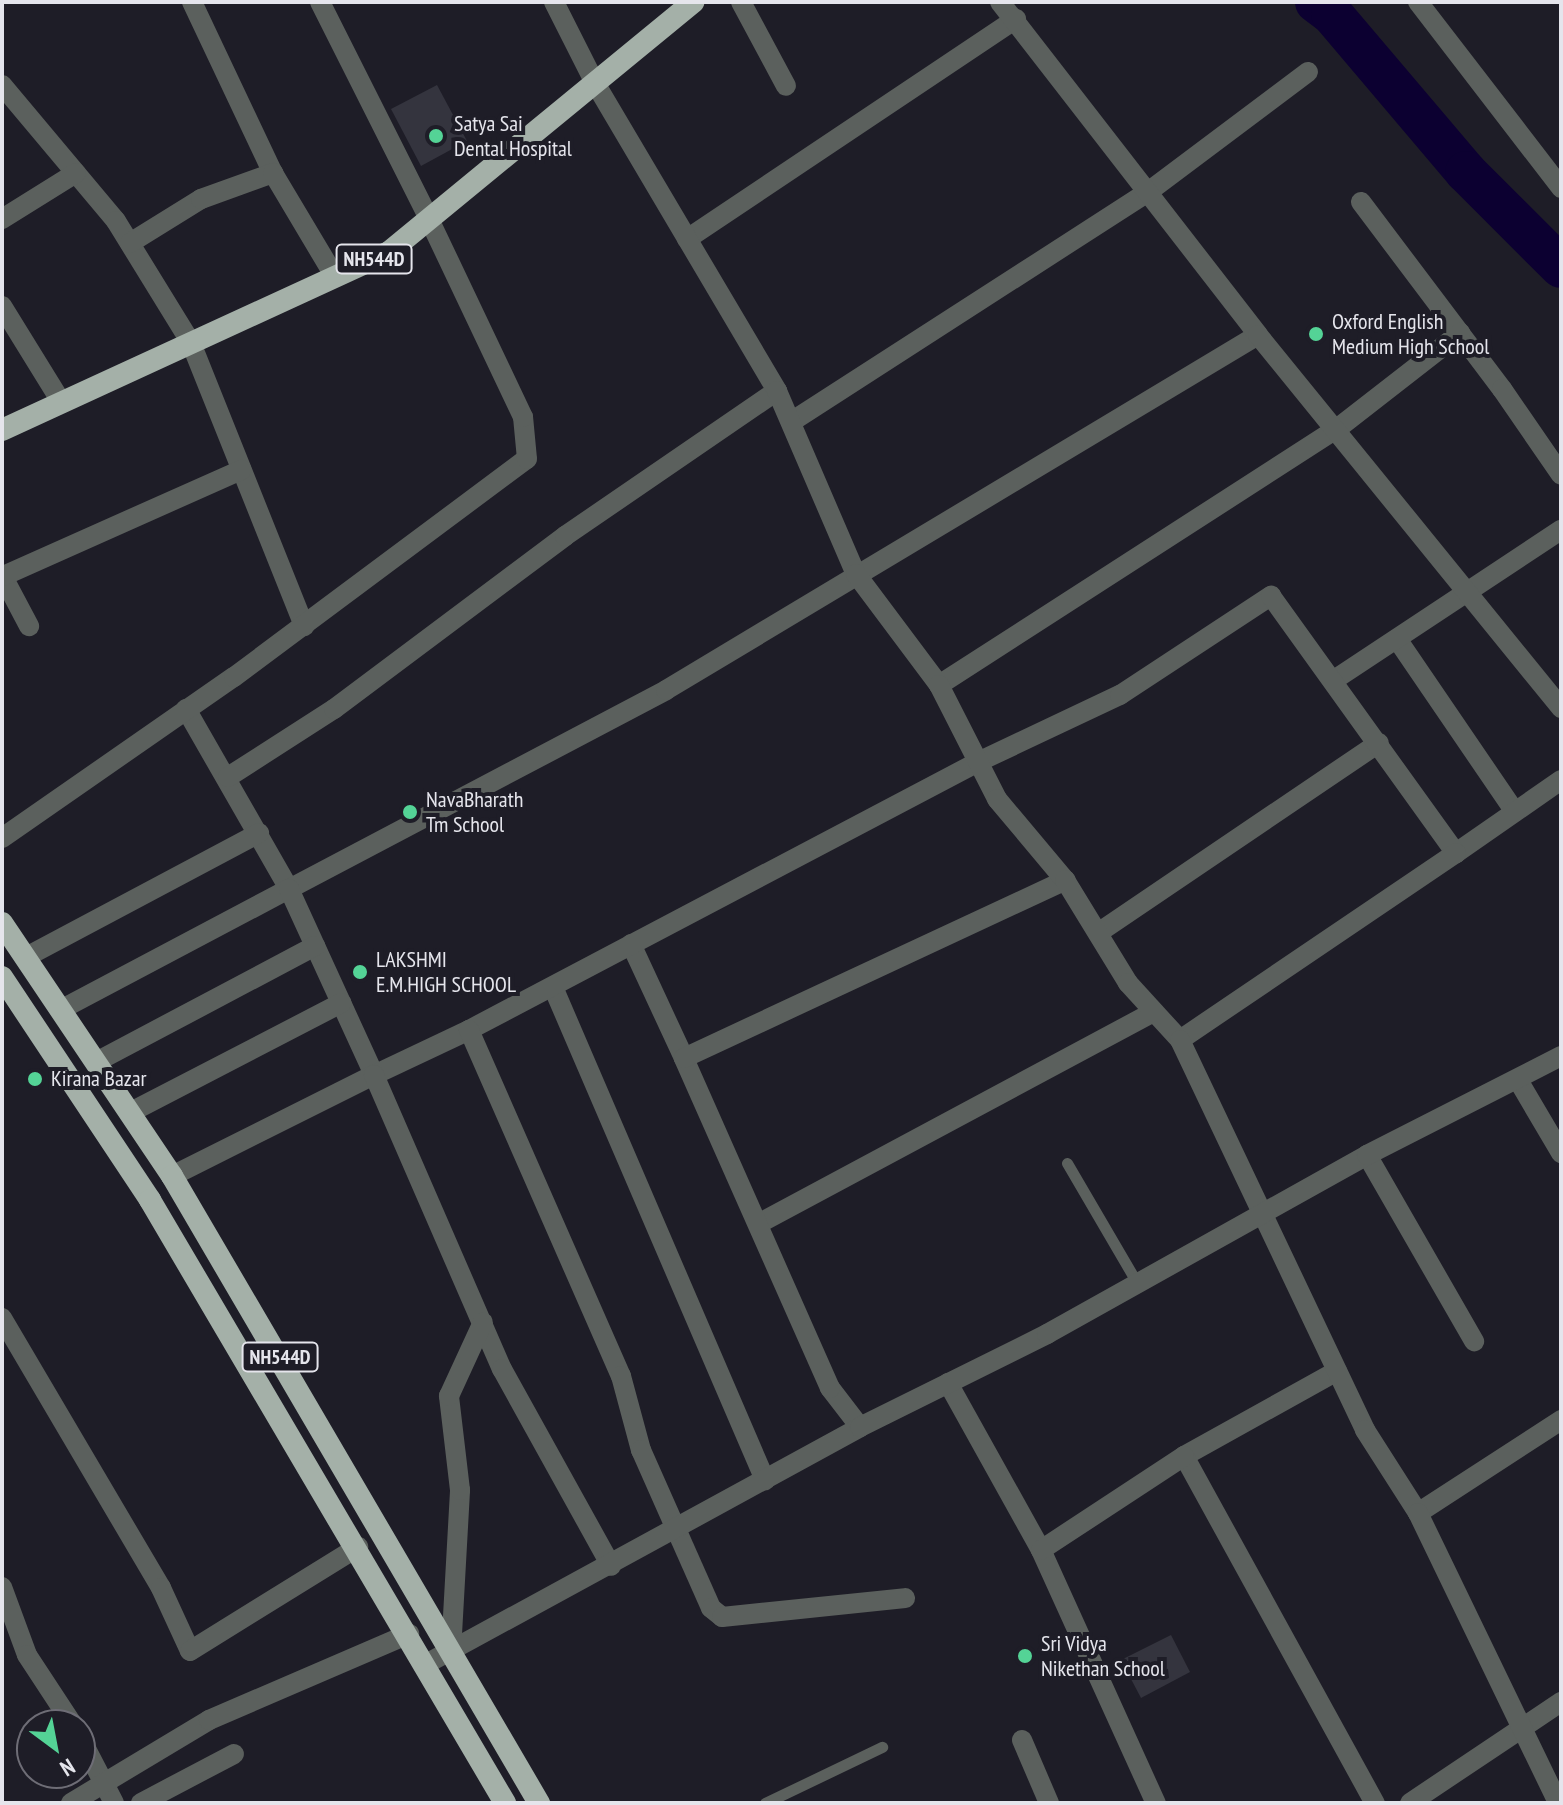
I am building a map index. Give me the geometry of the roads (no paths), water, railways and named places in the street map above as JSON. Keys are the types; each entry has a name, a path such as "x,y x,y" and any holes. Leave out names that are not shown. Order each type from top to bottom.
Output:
{"highway":[{"name":"NH544D","path":"2,430 389,252 693,2"},
{"name":"NH544D","path":"2,923 172,1176 539,1803"},
{"name":"NH544D","path":"2,977 150,1200 358,1547 505,1803"}],"street":[{"path":"192,2 273,173 335,277"},
{"path":"2,838 304,626 527,459 523,417 429,219 320,2"},
{"path":"554,2 595,83 777,391 856,574 939,685 997,799 1065,880 1128,983 1180,1040 1365,1430 1418,1513 1519,1729 1558,1803"},
{"path":"741,2 786,86"},
{"path":"1000,2 1258,335 1338,428 1465,594 1561,708"},
{"path":"1418,2 1561,188"},
{"path":"687,239 1016,19"},
{"path":"791,422 1148,192 1308,72"},
{"path":"2,85 130,243 191,343 304,626"},
{"path":"2,219 76,173"},
{"path":"130,243 201,199 273,173"},
{"path":"1361,202 1460,333 1561,475"},
{"path":"2,306 62,403"},
{"path":"939,685 1338,428 1460,333"},
{"path":"62,1009 666,690 1258,335"},
{"path":"228,777 334,709 565,536 777,391"},
{"path":"29,626 2,575 241,470"},
{"path":"1334,680 1561,530"},
{"path":"172,1176 553,987 978,762 1120,695 1271,596 1456,853"},
{"path":"1397,639 1515,812"},
{"path":"186,709 228,777 289,889 502,1369 611,1566"},
{"path":"1098,933 1379,743"},
{"path":"1180,1040 1561,780"},
{"path":"26,957 259,833"},
{"path":"684,1058 1065,880"},
{"path":"631,944 830,1388 860,1427"},
{"path":"96,1062 315,946"},
{"path":"553,987 765,1480"},
{"path":"131,1112 341,1003"},
{"path":"758,1224 1154,1012"},
{"path":"469,1030 621,1376 641,1450 674,1531 711,1608 722,1617 905,1598"},
{"path":"426,1664 611,1566 860,1427 1137,1283 1367,1155 1561,1056"},
{"path":"1518,1080 1561,1153"},
{"path":"1367,1155 1474,1341"},
{"path":"2,1318 161,1588 190,1651 358,1547"},
{"path":"451,1652 460,1490 449,1396 483,1322"},
{"path":"1041,1550 1184,1456 1337,1371"},
{"path":"948,1383 1041,1550 1156,1803"},
{"path":"1418,1513 1561,1420"},
{"path":"1184,1456 1375,1803"},
{"path":"2,1587 27,1655 62,1709"},
{"path":"71,1803 103,1781 238,1706 409,1634"},
{"path":"1410,1803 1561,1702"},
{"path":"1022,1740 1049,1803"},
{"path":"141,1803 234,1754"},
{"path":"96,1768 114,1803"}],"lane":[{"path":"1067,1163 1137,1283"},
{"path":"765,1803 882,1747"}],"waterway":[{"path":"1316,2 1332,14 1466,172 1561,267"}],"place":[{"name":"Satya Sai Dental Hospital","path":"436,136"},
{"name":"Oxford English Medium High School","path":"1316,334"},
{"name":"NavaBharath Tm School","path":"410,812"},
{"name":"LAKSHMI E.M.HIGH SCHOOL","path":"360,972"},
{"name":"Kirana Bazar","path":"35,1079"},
{"name":"Sri Vidya Nikethan School","path":"1025,1656"}]}
